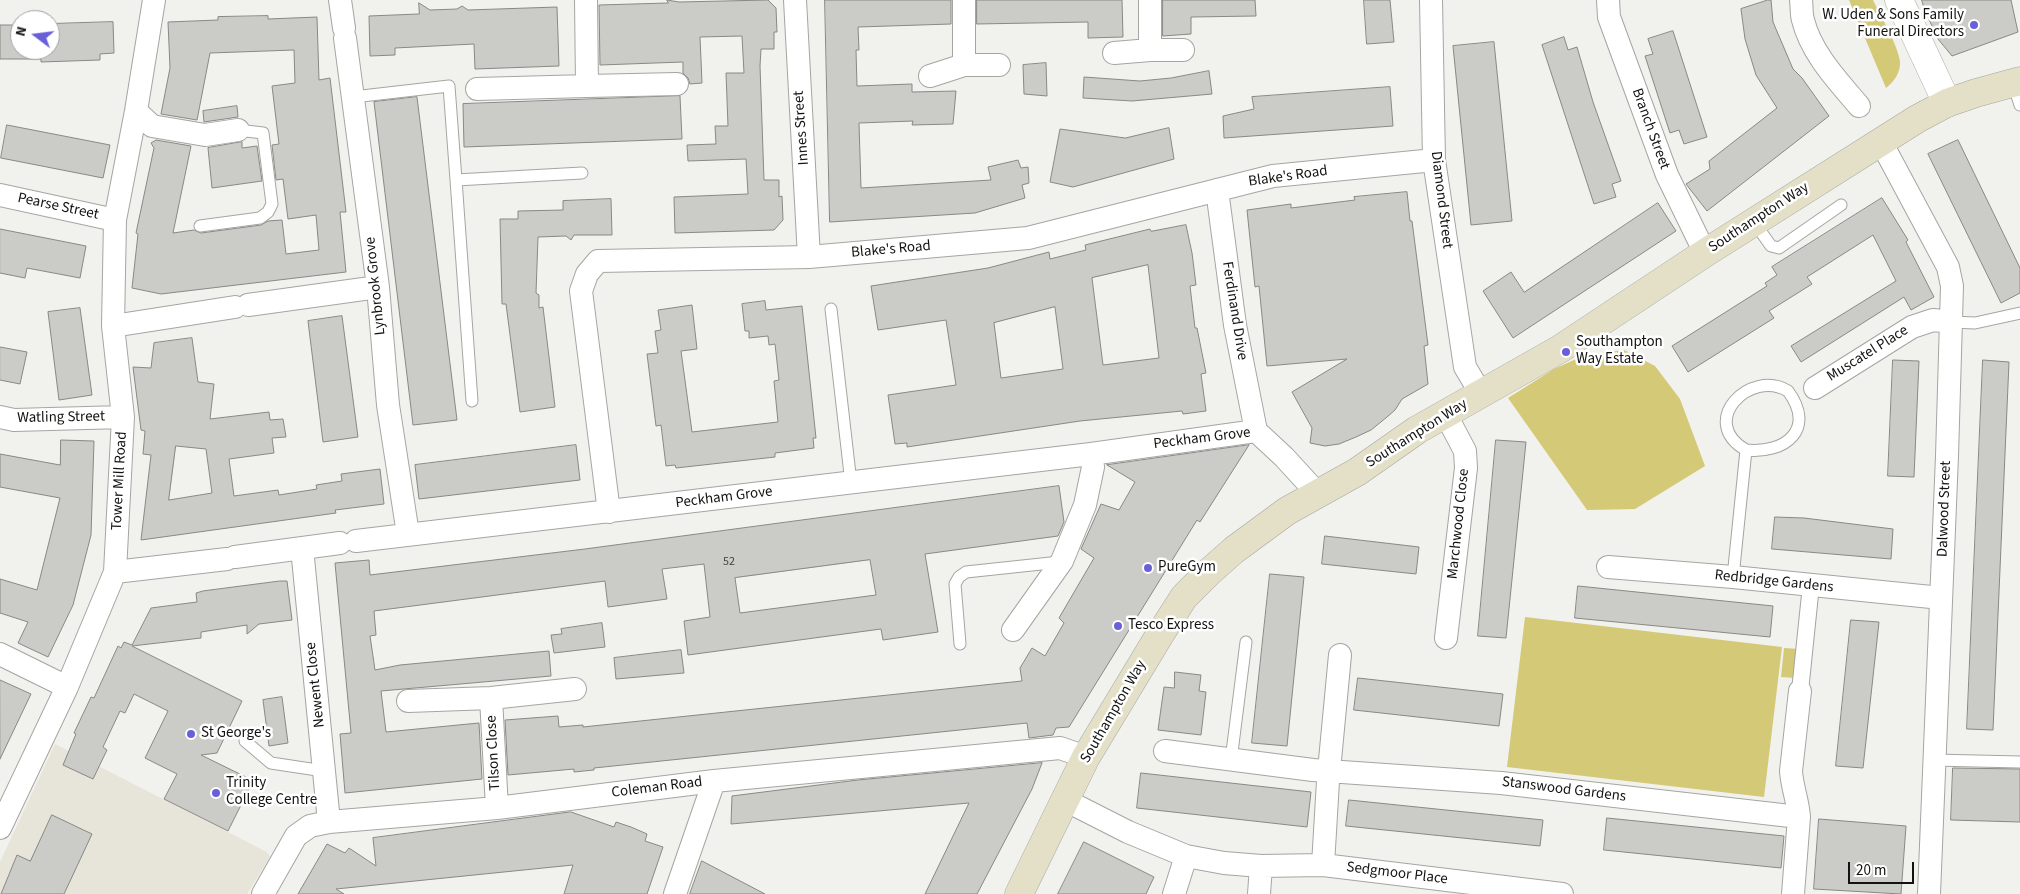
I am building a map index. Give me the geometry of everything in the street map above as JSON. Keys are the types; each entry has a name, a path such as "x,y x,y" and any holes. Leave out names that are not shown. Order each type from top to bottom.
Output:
{"main road":[{"name":"Southampton Way","path":"1019,894 1086,757 1159,636 1184,597 1234,550 1287,510 1357,472 1417,430 1560,348 1880,140 1917,118 1947,103 1976,93 2018,90"}],"street":[{"name":"Tower Mill Road","path":"0,828 67,687 115,572 123,417 113,326 115,220 136,111 154,0"},
{"name":"Lynbrook Grove","path":"340,0 378,287 388,405 408,534"},
{"path":"586,0 587,86"},
{"name":"Innes Street","path":"795,0 810,257"},
{"path":"964,0 964,65"},
{"path":"1150,0 1150,50"},
{"name":"Diamond Street","path":"1431,0 1434,160 1464,367 1481,394"},
{"name":"Branch Street","path":"1608,0 1609,17 1667,175 1705,253"},
{"path":"1801,0 1803,20 1814,46 1830,71 1859,106"},
{"path":"1899,0 1947,103"},
{"path":"1114,53 1183,50"},
{"path":"930,76 964,65 999,64"},
{"path":"477,89 677,84"},
{"path":"136,111 152,126 205,134 238,130"},
{"name":"Dalwood Street","path":"1880,140 1948,267 1952,286 1928,894"},
{"name":"Blake's Road","path":"609,512 581,292 586,274 598,261 810,257 1028,238 1273,176 1434,160"},
{"name":"Ferdinand Drive","path":"1217,190 1235,325 1256,431"},
{"name":"Pearse Street","path":"0,195 115,220"},
{"path":"113,326 378,287"},
{"name":"Muscatel Place","path":"1814,388 1912,327 1933,320 1952,322"},
{"name":"Marchwood Close","path":"1446,415 1465,451 1466,468 1446,638"},
{"name":"Watling Street","path":"0,417 14,420 123,417"},
{"name":"Peckham Grove","path":"302,548 1091,454 1256,431 1284,457 1316,493"},
{"path":"1013,630 1062,561 1085,505 1094,467 1091,454"},
{"path":"115,572 302,548"},
{"name":"Newent Close","path":"302,548 330,822"},
{"name":"Redbridge Gardens","path":"1608,567 1733,577 1941,598"},
{"path":"1792,894 1799,817 1798,804 1792,784 1792,771 1811,585"},
{"path":"0,654 67,687"},
{"path":"1323,865 1329,770 1340,655"},
{"name":"Tilson Close","path":"408,701 491,698 575,689"},
{"name":"Tilson Close","path":"491,698 497,808"},
{"name":"Coleman Road","path":"263,894 296,836 310,826 330,822 497,808 714,781 1060,748 1086,757"},
{"name":"Stanswood Gardens","path":"1165,751 1313,770 1501,783 1799,817"},
{"path":"675,894 714,781"},
{"name":"Sedgmoor Place","path":"1065,800 1128,832 1186,856 1224,863 1261,866 1323,865 1562,894"},
{"path":"1174,894 1186,856"},
{"path":"1259,894 1261,866"}],"lane":[{"path":"352,96 449,86 472,402"},
{"path":"200,226 260,218 268,212 272,204 263,133 238,130"},
{"path":"456,180 582,173"},
{"path":"1754,222 1771,246 1779,248 1841,205"},
{"path":"831,309 851,483"},
{"path":"1952,322 1975,323 2020,313"},
{"path":"1771,385 1788,392 1798,413 1798,428 1793,437 1782,445 1770,450 1746,450 1739,446 1731,437 1727,427 1726,417 1731,404 1741,395 1759,387 1771,385"},
{"path":"1733,577 1746,450"},
{"path":"960,644 955,584 959,577 966,572 1062,561"},
{"path":"1231,760 1246,642"},
{"path":"245,741 271,763 324,771"},
{"path":"1934,760 2020,762"}],"shaded area":[{"path":"1849,0 1873,0 1896,46 1900,61 1899,69 1892,83 1886,88"},
{"path":"1624,350 1655,366 1680,399 1705,466 1635,509 1587,510 1508,398 1554,369 1585,355"},
{"path":"1525,617 1782,647 1764,797 1507,767"},
{"path":"1784,648 1799,649 1796,678 1781,677"},
{"path":"55,744 267,852 270,857 247,894 0,894 0,862"}],"building":[{"path":"667,0 679,2 768,0 776,8 777,32 774,32 774,49 761,49 760,66 764,180 779,180 779,197 782,196 783,220 774,230 675,233 674,197 748,194 746,159 688,161 687,145 716,144 715,126 728,126 726,73 744,73 742,36 700,37 702,83 690,84 688,78 683,73 683,62 600,65 599,5 668,3"},
{"path":"825,0 951,0 951,24 858,27 859,50 856,50 857,86 912,84 912,92 956,91 953,124 912,125 913,121 859,123 861,188 991,180 988,167 1018,160 1021,168 1028,167 1029,183 1022,185 1025,198 975,213 830,222"},
{"path":"977,0 1122,0 1123,37 1088,38 1088,22 977,24"},
{"path":"1163,0 1255,0 1256,16 1191,17 1191,34 1163,36"},
{"path":"1364,0 1390,0 1394,42 1367,44"},
{"path":"1771,0 1773,22 1793,69 1802,78 1829,116 1707,211 1686,184 1710,169 1709,161 1777,108 1756,75 1745,39 1741,9"},
{"name":"W. Uden & Sons Family Funeral Directors","path":"1922,0 2011,0 2018,32 1952,56 1938,39"},
{"path":"419,3 430,10 457,9 462,6 468,10 557,7 559,66 475,69 474,44 395,48 395,55 370,56 369,16 419,14"},
{"path":"268,16 268,19 317,17 319,80 330,78 346,212 340,212 346,272 161,294 132,288 138,234 136,233 154,148 151,143 156,140 191,146 173,233 194,230 201,233 261,225 268,221 282,220 286,254 319,250 316,215 288,219 283,179 276,180 272,145 279,144 272,86 295,83 294,50 210,53 197,120 161,114 170,68 168,22 218,20 218,17"},
{"path":"113,22 114,53 100,54 100,60 41,62 41,60 60,60 60,24"},
{"path":"0,25 10,25 10,59 0,59"},
{"path":"1673,31 1707,137 1684,144 1679,130 1670,133 1645,56 1653,54 1648,39"},
{"path":"1564,37 1568,50 1577,47 1593,102 1621,181 1612,184 1616,197 1594,204 1542,45"},
{"path":"1494,42 1512,221 1471,225 1453,46"},
{"path":"1046,63 1047,96 1024,94 1023,65"},
{"path":"1209,71 1212,94 1132,101 1083,98 1084,77 1140,81"},
{"path":"1390,87 1393,126 1224,138 1223,116 1254,109 1252,97"},
{"path":"680,96 682,139 464,147 463,104"},
{"path":"417,97 457,420 413,425 374,102"},
{"path":"237,106 238,117 204,122 203,111"},
{"path":"7,125 110,145 103,178 1,158"},
{"path":"1169,128 1174,159 1073,187 1050,182 1060,129 1125,138"},
{"path":"1958,140 2020,268 2020,293 2001,303 1928,154"},
{"path":"242,142 242,148 257,146 262,181 212,188 208,148"},
{"path":"1407,192 1428,345 1424,346 1428,384 1402,399 1395,410 1371,430 1339,444 1325,446 1310,443 1312,428 1292,392 1347,359 1267,366 1259,286 1255,287 1247,210 1291,204 1291,208 1355,200 1354,197"},
{"path":"1882,198 1908,240 1906,242 1934,297 1911,310 1904,297 1801,362 1791,346 1896,281 1873,235 1807,277 1812,284 1769,311 1774,318 1688,372 1672,346 1767,286 1765,283 1777,275 1772,267"},
{"path":"611,199 612,235 574,235 571,240 566,236 538,237 536,293 539,295 539,308 543,307 555,407 520,412 506,304 502,304 500,219 518,219 518,211 563,210 563,201"},
{"path":"1658,203 1676,231 1513,338 1483,291 1511,272 1524,292"},
{"path":"1186,225 1196,285 1190,286 1195,328 1197,328 1206,373 1201,374 1206,411 1183,414 1182,411 1080,421 907,447 907,443 895,444 888,395 956,385 946,320 878,330 871,286 988,268 1049,252 1050,259 1086,250 1085,245 1150,229 1151,231","holes":["1148,265 1159,358 1103,365 1092,278","1055,307 1063,369 1001,378 994,323"]},
{"path":"0,229 86,246 80,278 27,268 25,278 0,273"},
{"path":"765,301 766,310 802,306 816,438 813,438 814,448 775,453 775,457 676,468 675,465 666,466 661,425 656,426 647,354 658,353 655,331 661,330 658,310 692,305 697,349 681,351 692,432 778,422 774,381 779,380 775,344 769,345 768,336 749,338 749,331 745,331 742,304"},
{"path":"80,308 92,395 59,400 48,312"},
{"path":"342,316 358,437 323,442 308,321"},
{"path":"192,338 198,382 214,384 210,419 269,412 270,420 283,419 286,437 272,438 274,453 229,459 234,496 278,490 279,495 317,489 316,485 342,481 341,474 380,469 384,504 335,510 336,513 141,540 151,455 143,454 145,431 141,430 133,367 151,368 154,343","holes":["176,446 206,449 212,493 169,500"]},
{"path":"0,347 27,352 20,384 0,380"},
{"path":"1893,360 1919,361 1914,477 1888,476"},
{"path":"1983,360 2009,362 1993,730 1967,729"},
{"path":"61,440 94,441 91,535 73,605 48,657 18,643 28,622 0,613 0,579 37,590 60,498 0,487 0,454 60,465"},
{"path":"1496,440 1526,442 1506,638 1478,636"},
{"path":"576,445 580,480 419,499 415,465"},
{"path":"1249,445 1200,522 1197,520 1069,727 1056,728 1053,735 1029,738 1027,723 594,768 594,770 574,772 574,769 508,775 505,720 558,716 559,727 583,725 583,727 1022,681 1020,668 1032,648 1045,656 1064,623 1059,618 1094,558 1081,549 1101,504 1119,510 1135,482 1107,465"},
{"path":"1059,486 1064,522 1058,536 925,554 938,632 883,640 881,629 688,655 684,621 710,617 704,564 662,569 667,599 608,607 605,581 374,611 376,635 370,636 375,670 400,665 549,651 551,676 381,691 386,732 479,723 482,779 345,793 340,734 351,733 335,563 369,560 370,575 585,549","holes":["870,560 876,595 740,613 735,578"]},
{"path":"1775,517 1804,518 1893,529 1891,559 1772,549"},
{"path":"1325,536 1419,547 1416,574 1322,564"},
{"path":"1270,574 1304,577 1287,746 1252,743"},
{"path":"287,581 292,620 259,624 247,634 247,625 201,632 201,638 132,646 242,701 217,753 201,755 250,779 250,787 228,831 164,799 177,774 145,758 168,711 134,694 125,713 120,711 103,747 107,750 93,779 63,765 76,734 74,733 91,697 94,698 118,646 121,648 124,642 132,645 151,608 197,602 196,593 203,591"},
{"path":"1578,586 1773,606 1770,637 1575,618"},
{"path":"1851,620 1879,622 1863,768 1836,766"},
{"path":"602,623 605,647 554,653 551,635 562,634 561,629"},
{"path":"681,650 684,673 616,679 614,658"},
{"path":"1175,672 1201,675 1199,691 1206,692 1201,735 1158,730 1164,687 1174,688"},
{"path":"1358,678 1503,694 1499,726 1354,710"},
{"path":"0,680 31,694 0,759"},
{"path":"282,697 288,743 269,746 263,700"},
{"path":"1042,763 1032,789 977,894 925,894 969,803 731,824 732,796 858,780"},
{"path":"1953,768 2020,769 2020,822 1951,820"},
{"path":"1141,773 1311,792 1307,827 1137,808"},
{"path":"1349,800 1543,820 1540,846 1346,826"},
{"path":"571,812 614,827 616,822 631,827 647,834 645,841 663,847 647,894 564,894 573,865 336,889 344,894 298,894 327,844 345,853 349,848 376,866 373,838"},
{"path":"52,815 92,834 64,894 1,894 17,855 30,861"},
{"path":"1607,818 1784,836 1781,868 1604,850"},
{"path":"1819,819 1906,826 1901,894 1814,889"},
{"path":"1084,842 1154,877 1146,894 1058,894"},
{"path":"702,861 765,894 690,894"}],"place":[{"name":"W. Uden & Sons Family Funeral Directors","path":"1974,25"},
{"name":"Southampton Way Estate","path":"1566,352"},
{"name":"PureGym","path":"1148,568"},
{"name":"Tesco Express","path":"1118,626"},
{"name":"St George's","path":"191,734"},
{"name":"Trinity College Centre","path":"216,793"}]}
